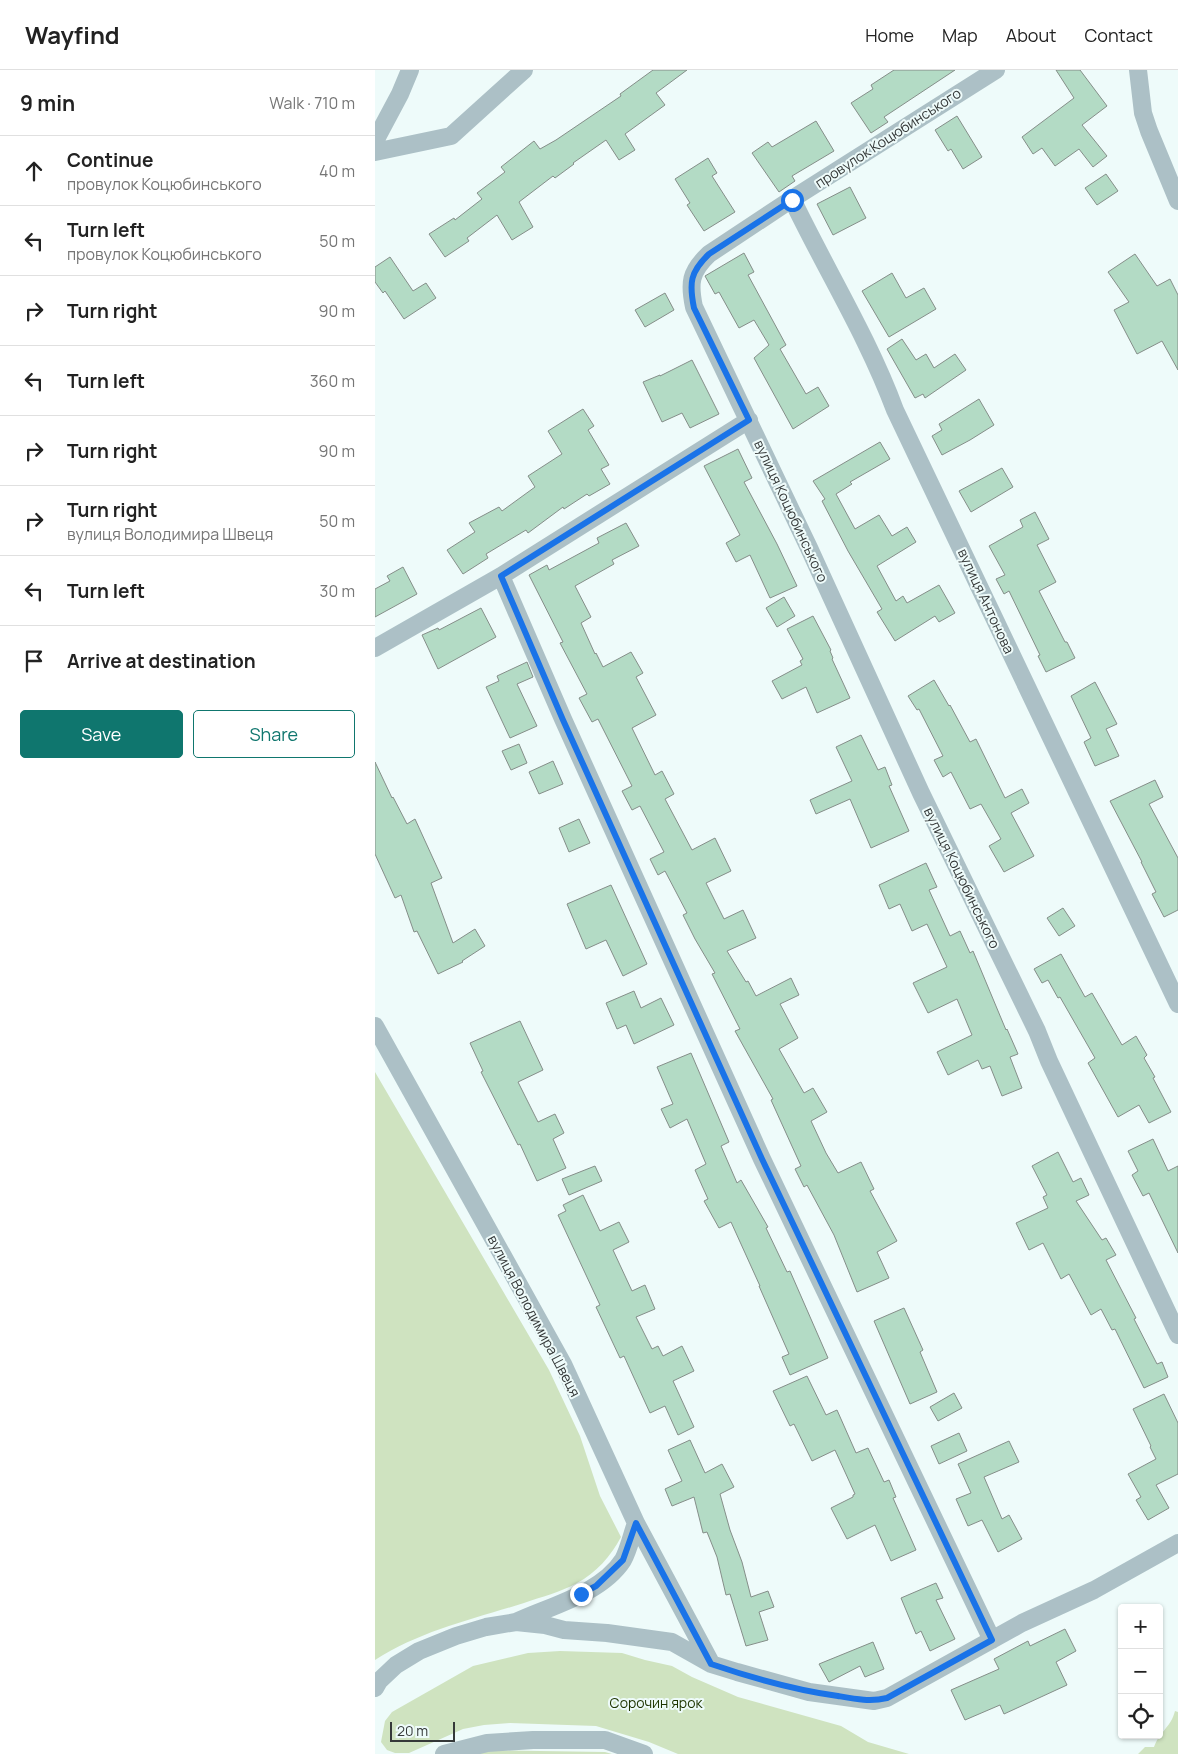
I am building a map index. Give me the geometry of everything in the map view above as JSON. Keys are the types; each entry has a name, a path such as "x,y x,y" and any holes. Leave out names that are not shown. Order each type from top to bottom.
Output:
{"street":[{"path":"375,141 400,94 410,70"},
{"path":"375,152 451,136 524,70"},
{"name":"провулок Коцюбинського","path":"749,420 694,308 691,280 699,264 709,254 996,70"},
{"path":"1138,70 1143,113 1178,200"},
{"name":"вулиця Антонова","path":"792,200 830,271 883,378 895,410 1178,1004"},
{"path":"375,648 501,576 749,420"},
{"name":"вулиця Коцюбинського","path":"749,420 842,624 1037,1031 1049,1062 1178,1335"},
{"path":"501,576 563,720 762,1159 992,1640"},
{"name":"вулиця Володимира Швеця","path":"375,1026 563,1364 636,1523 711,1664"},
{"path":"516,1622 543,1609 560,1604 596,1586 623,1560 636,1523"},
{"path":"375,1688 379,1681 396,1665 419,1651 456,1636 486,1627 516,1622 545,1625 564,1630 672,1642 711,1664 737,1672 809,1692 874,1701 887,1698 1022,1623 1094,1590 1178,1544"},
{"path":"443,1754 487,1743 533,1740 605,1740 644,1754"}],"green space":[{"path":"375,1072 549,1370 580,1436 600,1496 621,1537 613,1551 597,1569 571,1586 558,1592 428,1633 375,1660"},
{"name":"Сорочин ярок","path":"560,1651 622,1653 672,1666 738,1697 841,1726 868,1742 909,1754 678,1754 649,1742 596,1726 510,1723 463,1729 409,1753 395,1753 387,1750 381,1742 385,1721 392,1712 473,1666 528,1653"},
{"path":"1175,1711 1178,1712 1178,1754 1138,1754 1145,1747 1154,1747 1158,1739 1163,1739 1163,1732"},
{"path":"484,1750 605,1752 612,1754 472,1754"}],"building":[{"path":"653,70 687,70 656,93 665,105 625,134 635,150 619,160 606,140 519,202 533,227 512,240 497,215 467,238 469,241 445,257 429,234 454,218 455,220 482,199 477,193 505,172 501,167 534,141 540,149 556,140 621,96 620,94"},
{"path":"894,70 955,70 884,117 888,122 871,133 851,103 873,89 871,85"},
{"path":"1056,70 1080,70 1107,106 1082,125 1107,156 1093,167 1079,149 1055,166 1042,148 1033,154 1022,137 1074,98"},
{"path":"957,116 982,157 963,169 951,149 948,151 935,130"},
{"path":"816,121 834,151 792,176 795,181 779,192 752,153 768,142 772,147"},
{"path":"708,158 717,173 712,176 735,212 704,231 687,205 690,203 675,179"},
{"path":"1106,174 1118,191 1097,205 1085,188"},
{"path":"850,187 866,218 833,235 817,204"},
{"path":"744,253 754,272 748,275 786,345 780,349 806,394 818,387 829,406 793,429 754,358 769,345 754,320 739,328 719,292 715,294 705,276"},
{"path":"1135,254 1157,286 1170,279 1178,295 1178,370 1162,341 1137,354 1114,310 1129,302 1108,272"},
{"path":"390,257 413,291 426,283 436,298 404,319 385,291 383,293 375,282 375,267"},
{"path":"892,273 906,298 924,288 936,309 889,337 862,291"},
{"path":"665,293 674,310 645,327 635,310"},
{"path":"902,339 916,360 926,354 934,368 955,354 966,370 925,398 923,394 915,398 887,349"},
{"path":"692,360 719,414 690,428 682,413 662,422 643,382"},
{"path":"979,399 994,425 942,455 932,436 942,430 939,424"},
{"path":"583,409 594,426 588,430 609,465 601,469 610,484 589,496 587,494 564,509 563,507 528,533 526,530 486,554 488,558 463,574 447,550 475,532 469,523 499,507 502,511 535,487 528,476 562,454 548,431"},
{"path":"880,442 890,459 850,482 852,484 836,494 855,529 879,515 892,536 907,527 916,542 877,566 896,601 903,596 907,603 939,585 955,613 939,622 935,616 895,641 877,612 882,609 848,551 822,501 825,499 813,481"},
{"path":"738,449 752,478 744,482 797,586 770,598 750,555 736,562 726,543 740,535 704,466"},
{"path":"1002,468 1013,487 971,512 959,491"},
{"path":"1035,512 1049,539 1037,545 1056,582 1039,591 1075,658 1046,672 1038,656 1040,655 1009,591 1004,594 996,579 1005,575 989,546 1023,527 1020,520"},
{"path":"626,523 639,546 612,560 614,564 575,586 591,617 581,623 603,667 631,652 643,673 636,677 656,715 632,728 655,775 662,771 674,794 665,799 692,850 715,838 731,871 706,883 724,919 743,910 756,938 727,951 756,996 791,978 799,995 780,1004 798,1038 779,1049 804,1093 813,1088 827,1112 811,1121 838,1173 861,1162 874,1189 870,1191 897,1241 877,1252 889,1278 857,1292 834,1235 807,1185 804,1187 795,1169 801,1166 771,1100 773,1099 735,1031 740,1029 712,974 715,973 683,915 687,913 665,871 658,875 650,859 664,852 640,806 632,810 622,791 632,786 598,719 592,722 579,698 587,694 560,643 563,642 529,575 547,565 549,570 599,543 597,538"},
{"path":"403,567 417,594 375,617 375,589 390,581 387,576"},
{"path":"784,597 795,616 777,627 766,608"},
{"path":"481,608 496,637 438,669 422,635 438,628 439,630"},
{"path":"813,616 831,650 832,659 850,698 817,713 806,687 782,699 772,681 802,665 800,661 803,659 787,629"},
{"path":"527,662 533,677 517,684 537,726 510,738 486,687 499,681 497,676"},
{"path":"934,680 970,742 976,739 1005,798 1022,789 1029,803 1011,813 1034,856 1004,872 989,846 1001,839 981,804 970,809 951,772 943,777 934,760 943,756 919,709 917,710 908,696"},
{"path":"1095,682 1117,724 1106,729 1119,756 1095,766 1084,742 1091,738 1071,696"},
{"path":"861,735 878,770 885,767 892,785 889,786 909,831 871,848 850,799 816,814 810,800 852,781 836,747"},
{"path":"519,744 527,763 511,770 502,751"},
{"path":"553,761 563,784 539,794 529,772"},
{"path":"375,762 407,824 415,819 442,878 431,883 453,943 475,929 485,946 463,962 438,974 417,931 414,932 401,895 395,898 375,854"},
{"path":"1155,780 1163,797 1149,804 1178,858 1178,910 1164,917 1152,894 1156,892 1110,801"},
{"path":"579,819 590,843 569,852 559,828"},
{"path":"926,863 937,887 929,890 950,936 960,931 970,953 973,951 1018,1054 1010,1057 1022,1088 1002,1096 990,1066 982,1069 978,1060 948,1075 937,1052 972,1035 957,999 928,1013 913,983 947,967 927,924 912,931 900,904 889,909 879,885"},
{"path":"611,885 647,964 623,976 606,940 586,949 567,904"},
{"path":"1063,908 1075,926 1059,936 1047,918"},
{"path":"1061,954 1085,997 1092,993 1122,1045 1136,1036 1147,1055 1144,1058 1155,1077 1153,1078 1171,1112 1149,1123 1139,1105 1118,1117 1088,1063 1095,1058 1060,997 1058,998 1048,980 1042,983 1034,969"},
{"path":"634,991 641,1008 661,998 674,1025 634,1044 626,1025 617,1029 606,1003"},
{"path":"520,1021 543,1070 518,1082 538,1122 555,1114 564,1133 553,1139 566,1168 537,1181 520,1144 518,1145 481,1072 483,1071 470,1043"},
{"path":"691,1053 729,1142 721,1146 737,1183 741,1180 768,1227 766,1228 787,1272 790,1271 828,1358 790,1375 782,1357 789,1354 731,1222 719,1228 704,1201 708,1199 695,1170 706,1164 687,1119 670,1128 661,1109 673,1104 657,1067"},
{"path":"1153,1139 1168,1171 1178,1166 1178,1253 1149,1193 1143,1196 1132,1175 1138,1171 1128,1151"},
{"path":"1058,1152 1073,1182 1081,1178 1089,1195 1076,1201 1102,1240 1106,1238 1116,1255 1106,1260 1157,1364 1162,1362 1168,1377 1144,1388 1115,1329 1112,1330 1101,1309 1091,1315 1069,1274 1061,1279 1043,1243 1029,1250 1016,1223 1048,1208 1043,1197 1047,1195 1032,1166"},
{"path":"595,1166 602,1181 569,1195 562,1179"},
{"path":"583,1195 600,1231 619,1222 629,1242 613,1250 632,1291 645,1285 655,1309 636,1317 652,1349 658,1346 663,1356 682,1346 694,1371 673,1381 694,1427 678,1435 665,1406 650,1413 624,1356 620,1358 596,1307 600,1305 558,1215 566,1211 563,1205"},
{"path":"904,1308 923,1350 920,1352 937,1392 910,1404 874,1321"},
{"path":"807,1376 826,1415 837,1410 856,1453 868,1448 884,1482 889,1480 896,1497 893,1498 916,1550 891,1561 875,1525 847,1539 831,1508 853,1497 855,1494 835,1450 812,1461 794,1424 790,1426 773,1391"},
{"path":"954,1393 962,1408 938,1421 930,1407"},
{"path":"1164,1394 1178,1423 1178,1474 1156,1485 1169,1508 1148,1520 1136,1500 1141,1497 1128,1474 1156,1459 1133,1409"},
{"path":"959,1433 967,1451 939,1464 931,1446"},
{"path":"690,1440 705,1473 722,1464 734,1487 720,1494 751,1597 768,1591 774,1607 759,1612 768,1640 746,1646 730,1594 726,1595 717,1557 707,1532 703,1533 694,1497 672,1506 665,1489 682,1481 668,1450"},
{"path":"1009,1441 1019,1462 984,1477 1002,1519 1009,1515 1022,1539 998,1552 982,1520 968,1526 956,1499 971,1493 958,1464"},
{"path":"936,1583 943,1598 936,1600 955,1639 930,1651 921,1631 916,1634 901,1598"},
{"path":"1065,1629 1076,1651 1056,1662 1067,1685 1004,1714 1000,1705 965,1720 951,1690 999,1669 994,1659 1028,1641 1030,1646"},
{"path":"873,1642 884,1669 865,1677 860,1666 829,1682 819,1664"}],"route":[{"path":"581,1594 596,1586 623,1560 636,1523 711,1664 809,1692 874,1701 887,1698 992,1640 762,1159 636,884 501,576 749,420 694,308 691,280 699,264 709,254 792,200"}]}
